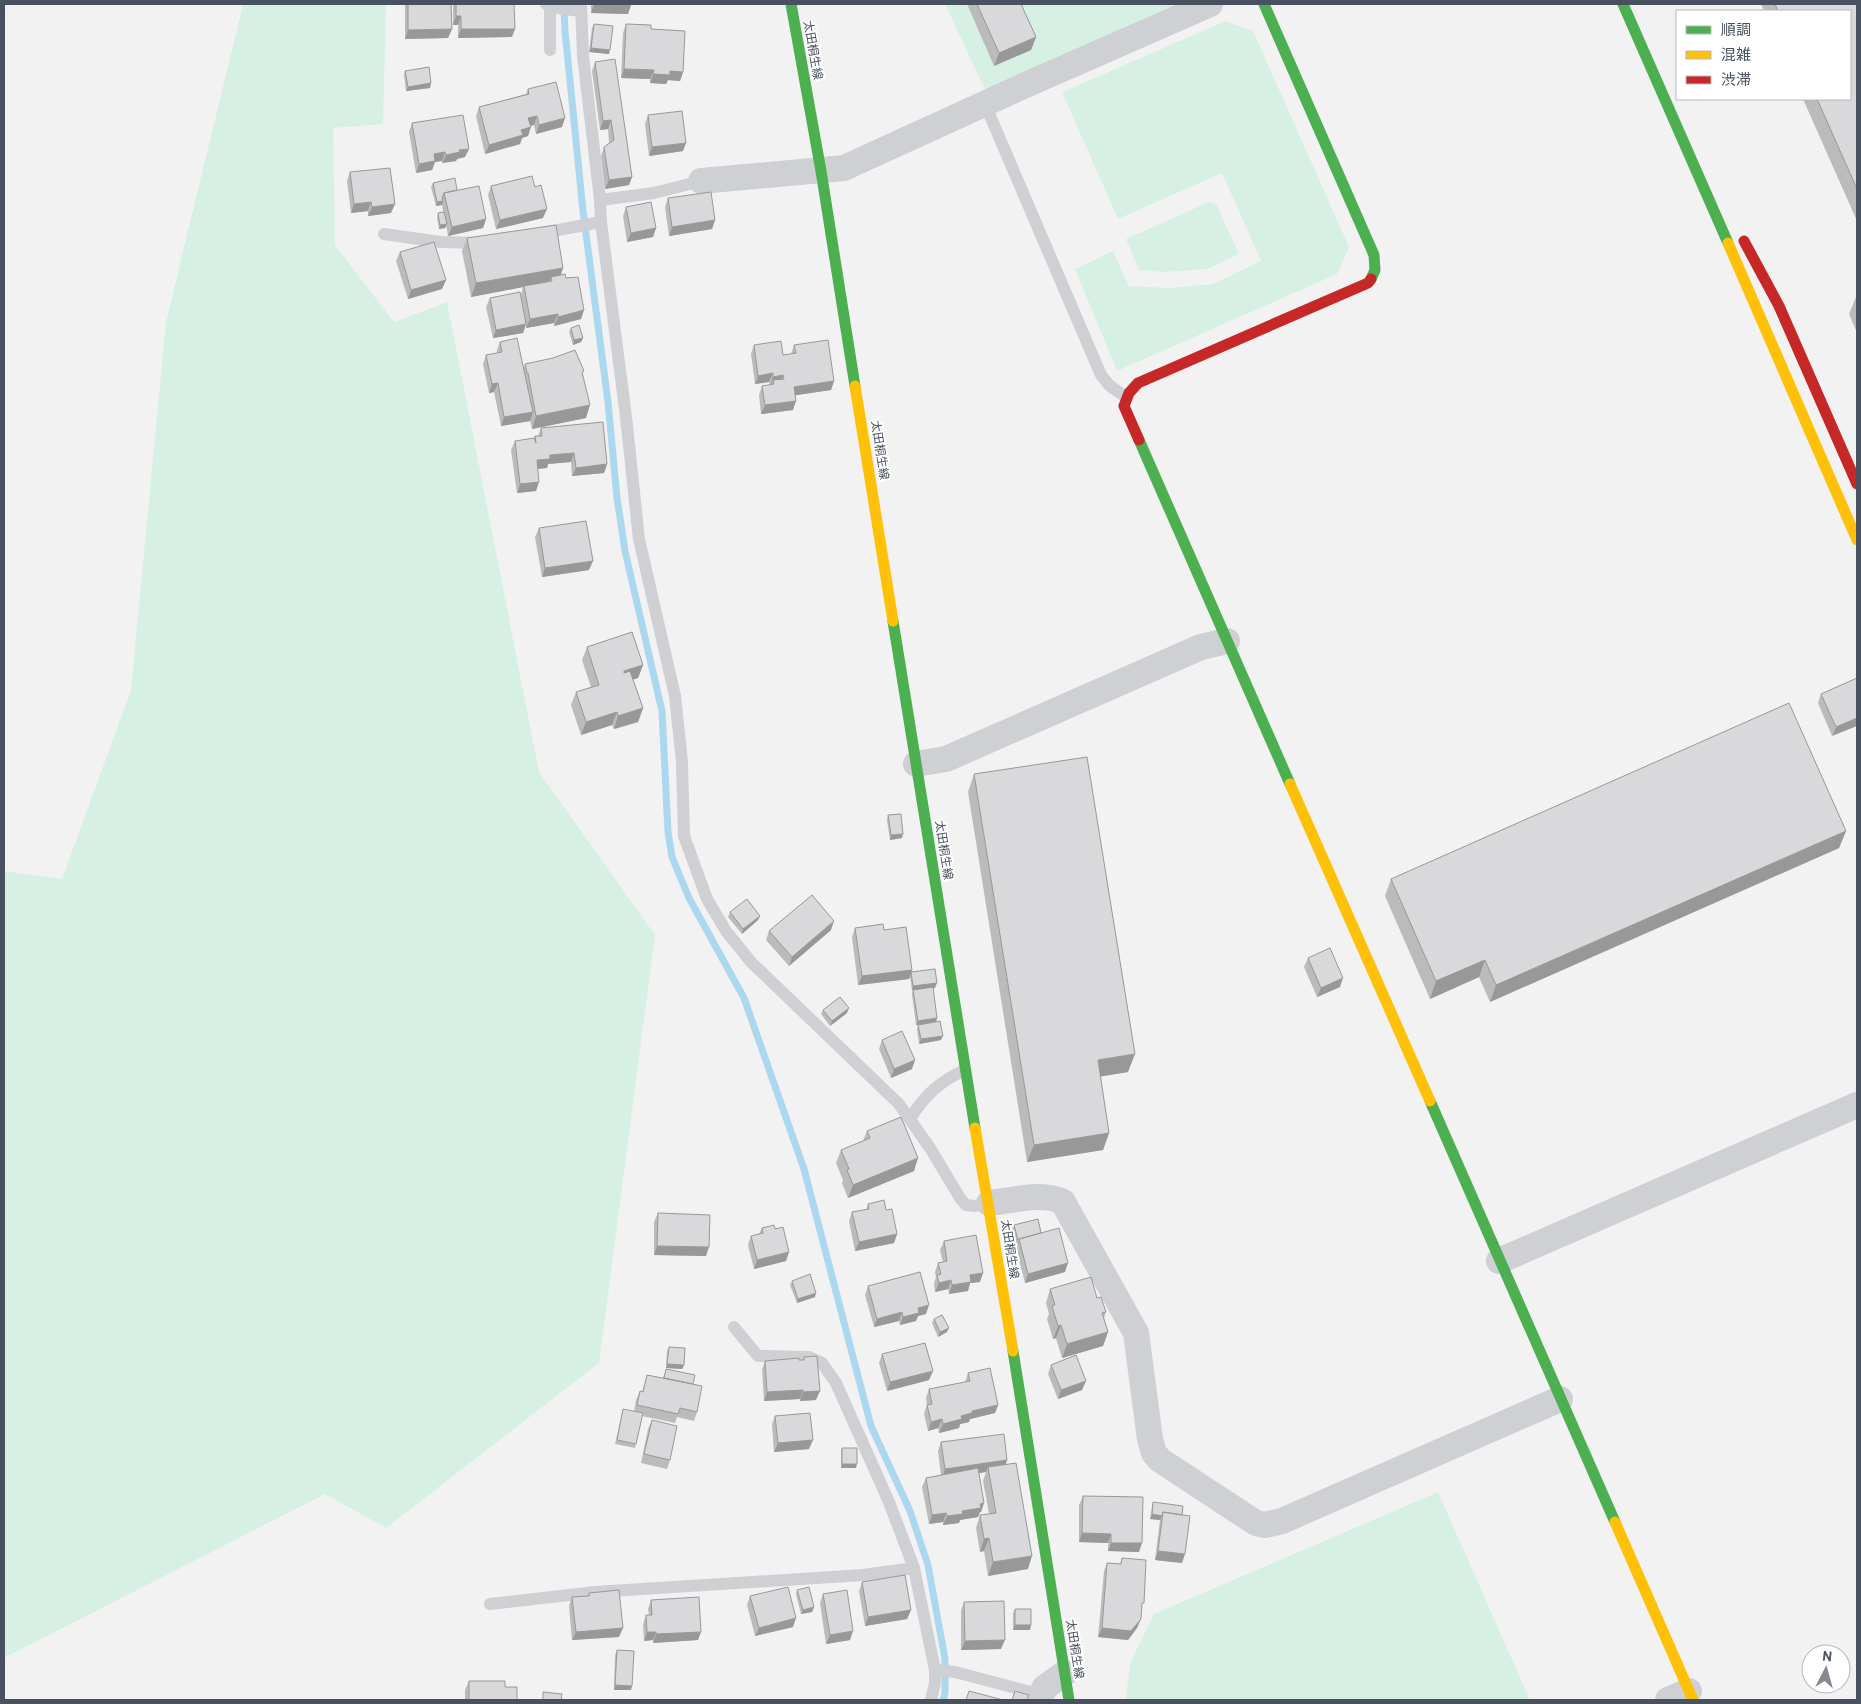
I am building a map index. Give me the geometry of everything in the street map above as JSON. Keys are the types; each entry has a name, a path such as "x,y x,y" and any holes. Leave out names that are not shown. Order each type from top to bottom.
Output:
{"street":[{"name":"太田桐生線","path":"791,4 821,171 965,1070 989,1204 1069,1700"},
{"path":"701,181 844,168 1210,4"},
{"path":"1264,4 1374,254 1375,272 1373,278 1368,283 1327,302 1138,383 1130,390 1124,406 1560,1399 1683,1697"},
{"path":"1623,4 1857,540"},
{"path":"1738,228 1779,306 1857,484"},
{"path":"916,764 946,759 1201,647 1227,641"},
{"path":"1499,1261 1857,1104"},
{"path":"989,1204 1045,1197 1055,1198 1063,1202 1136,1333 1150,1439 1154,1453 1160,1460 1256,1523 1265,1525 1282,1521 1560,1399"},
{"path":"1041,1698 1044,1688 1065,1673"}],"lane":[{"path":"550,50 548,5 581,8 583,56 600,200 600,223 626,417 639,539 676,696 682,762 684,836 707,899 726,931 751,962 899,1104 930,1148 966,1205 989,1204"},
{"path":"985,104 1101,375 1110,386 1126,397"},
{"path":"600,200 654,193 701,181"},
{"path":"530,234 600,223"},
{"path":"384,234 440,242 483,243 492,241"},
{"path":"910,1119 921,1101 943,1082 965,1070"},
{"path":"734,1327 758,1356 809,1357 822,1363 836,1383 889,1502 914,1568 938,1670 931,1700"},
{"path":"490,1604 595,1592 864,1575 914,1568"},
{"path":"938,1670 955,1672 1041,1698"}],"green space":[{"path":"243,4 386,4 383,124 333,128 335,245 394,322 447,302 539,772 655,935 599,1363 386,1528 325,1494 4,1658 4,871 62,879 131,690 166,322"},
{"path":"945,4 1174,4 1176,9 986,92"},
{"path":"1226,21 1253,31 1349,247 1337,274 1117,371 1075,269 1113,251 1129,286 1168,288 1213,284 1261,261 1222,173 1118,219 1062,92"},
{"path":"1209,202 1216,204 1239,254 1208,269 1165,272 1139,270 1126,239"},
{"path":"1438,1492 1530,1700 1125,1700 1131,1661 1154,1614"}],"building":[{"path":"408,4 451,4 452,29 408,30"},
{"path":"456,4 514,4 515,29 461,29 461,16 456,16"},
{"path":"597,4 631,4 631,5"},
{"path":"977,4 1021,4 1036,37 999,53"},
{"path":"1775,4 1857,4 1857,189 1817,100 1851,100 1851,10 1778,10"},
{"path":"594,24 613,26 610,50 591,48"},
{"path":"626,24 651,25 651,29 685,31 683,72 670,71 670,75 653,74 654,70 624,69"},
{"path":"615,59 632,177 609,180 604,147 614,140 611,120 603,121 595,62"},
{"path":"429,67 431,83 408,87 405,71"},
{"path":"556,82 565,118 539,125 537,116 528,118 531,127 521,130 523,135 489,145 479,107 529,94 528,89"},
{"path":"682,111 686,143 652,147 648,115"},
{"path":"463,115 469,149 459,150 460,152 446,155 445,152 434,154 435,161 419,164 412,123"},
{"path":"390,168 395,204 372,207 371,202 354,204 350,172"},
{"path":"532,176 535,187 541,185 547,209 500,220 491,186"},
{"path":"455,178 457,190 444,193 443,201 437,202 433,183"},
{"path":"479,186 486,219 452,227 444,193"},
{"path":"711,192 715,220 672,227 668,198"},
{"path":"651,202 656,228 631,233 626,207"},
{"path":"444,212 447,224 440,225 438,213"},
{"path":"556,225 563,268 476,283 467,238"},
{"path":"434,242 446,280 411,290 400,252"},
{"path":"565,274 566,278 578,277 584,310 558,317 558,314 530,319 524,286 552,281 551,277"},
{"path":"520,292 526,324 496,330 490,298"},
{"path":"579,325 583,338 574,340 571,328"},
{"path":"517,338 533,412 504,417 498,383 492,384 486,355 502,352 500,342"},
{"path":"828,340 834,381 794,387 796,401 765,405 762,386 774,384 773,380 784,379 783,375 773,377 773,373 758,376 754,345 781,341 783,355 796,353 794,345"},
{"path":"575,350 584,371 582,372 590,405 536,416 525,364 553,358"},
{"path":"603,422 607,464 576,468 574,453 550,455 550,459 537,460 539,482 520,484 515,441 534,438 536,443 535,436 542,436 541,428"},
{"path":"586,521 593,561 545,568 539,528"},
{"path":"632,632 643,665 624,671 624,673 630,671 643,708 618,716 617,712 586,722 576,692 599,685 587,647"},
{"path":"1857,678 1857,718 1836,727 1821,694"},
{"path":"1789,703 1846,831 1496,985 1485,960 1436,981 1391,879"},
{"path":"1087,757 1135,1054 1098,1060 1109,1133 1034,1145 974,774"},
{"path":"901,814 903,834 891,835 888,815"},
{"path":"812,895 834,921 792,957 769,931"},
{"path":"747,899 760,916 743,929 730,912"},
{"path":"883,924 884,930 906,927 912,970 862,976 855,928"},
{"path":"1330,948 1343,978 1321,988 1308,958"},
{"path":"935,969 937,983 913,986 911,972"},
{"path":"933,987 937,1018 918,1021 913,990"},
{"path":"840,997 849,1008 832,1021 823,1010"},
{"path":"940,1021 943,1036 921,1039 918,1025"},
{"path":"902,1031 915,1060 894,1069 882,1040"},
{"path":"901,1117 918,1158 853,1185 841,1150 870,1138 867,1131"},
{"path":"884,1200 886,1210 892,1209 897,1234 859,1242 852,1212 869,1209 868,1204"},
{"path":"658,1213 710,1215 709,1247 657,1246"},
{"path":"1038,1219 1041,1233 1018,1240 1014,1225"},
{"path":"774,1225 775,1229 783,1227 789,1252 757,1260 751,1236 763,1233 762,1228"},
{"path":"1059,1228 1068,1263 1028,1274 1019,1239"},
{"path":"976,1235 983,1273 970,1275 971,1282 952,1285 951,1280 939,1283 937,1275 941,1274 938,1263 947,1261 944,1241"},
{"path":"920,1272 929,1305 918,1308 919,1313 903,1317 902,1312 877,1319 868,1286"},
{"path":"810,1274 816,1293 798,1299 792,1281"},
{"path":"1091,1277 1097,1298 1101,1297 1106,1312 1102,1313 1108,1332 1067,1344 1061,1325 1058,1326 1052,1306 1055,1305 1050,1289"},
{"path":"942,1315 949,1328 940,1332 934,1319"},
{"path":"925,1343 933,1371 890,1382 882,1354"},
{"path":"669,1347 685,1348 684,1365 667,1364"},
{"path":"1076,1355 1086,1381 1061,1390 1051,1365"},
{"path":"817,1356 820,1391 767,1392 765,1361 799,1358 799,1360 804,1360 804,1357"},
{"path":"990,1368 998,1405 972,1411 972,1413 961,1416 962,1419 943,1424 942,1419 931,1422 927,1405 932,1404 929,1389 970,1381 968,1373"},
{"path":"666,1369 695,1375 693,1384 664,1378"},
{"path":"647,1375 702,1386 697,1412 680,1408 678,1414 637,1405 640,1391 643,1392"},
{"path":"623,1409 643,1413 636,1444 617,1440"},
{"path":"810,1413 813,1440 778,1443 775,1416"},
{"path":"652,1420 677,1426 670,1460 644,1454"},
{"path":"1004,1434 1007,1460 945,1469 941,1442"},
{"path":"842,1448 857,1448 857,1464 842,1464"},
{"path":"1016,1463 1032,1556 993,1562 989,1538 984,1539 980,1515 996,1513 988,1467"},
{"path":"978,1468 984,1503 980,1504 981,1508 962,1511 963,1514 947,1516 946,1513 932,1515 926,1478"},
{"path":"1083,1496 1143,1497 1142,1543 1111,1543 1111,1534 1082,1533"},
{"path":"1153,1502 1183,1506 1182,1515 1163,1512 1162,1516 1152,1514"},
{"path":"1163,1512 1190,1516 1185,1554 1158,1551"},
{"path":"1122,1558 1146,1560 1144,1603 1142,1603 1141,1619 1131,1631 1102,1628 1107,1563 1121,1564"},
{"path":"905,1575 911,1610 868,1617 862,1582"},
{"path":"788,1587 796,1618 759,1628 750,1596"},
{"path":"809,1587 814,1607 803,1610 797,1590"},
{"path":"619,1590 623,1628 576,1632 572,1597 589,1596 589,1593"},
{"path":"847,1590 853,1631 830,1635 823,1594"},
{"path":"699,1597 701,1632 656,1634 656,1632 647,1632 646,1615 652,1615 651,1600"},
{"path":"1004,1601 1005,1640 965,1641 964,1602"},
{"path":"1015,1609 1031,1609 1031,1625 1015,1625"},
{"path":"617,1650 634,1651 632,1686 615,1685"},
{"path":"469,1681 505,1681 505,1687 517,1687 517,1700 469,1700"},
{"path":"969,1691 1003,1700 966,1700"},
{"path":"1015,1691 1029,1695 1027,1700 1012,1700"},
{"path":"543,1692 562,1694 561,1700 543,1700"}],"waterway":[{"path":"564,7 583,211 608,402 617,498 625,551 662,711 668,832 672,857 689,898 744,998 804,1169 871,1426 910,1511 928,1565 945,1659 945,1693 943,1700"}],"traffic: fast":[{"path":"791,4 821,171 855,386"},
{"path":"1264,4 1374,255 1375,270 1371,279"},
{"path":"1623,4 1728,243"},
{"path":"1139,440 1290,784"},
{"path":"893,621 975,1128"},
{"path":"1430,1101 1615,1522"},
{"path":"1013,1351 1069,1700"}],"traffic: slow":[{"path":"1728,243 1857,540"},
{"path":"855,386 893,621"},
{"path":"1290,784 1430,1101"},
{"path":"975,1128 1013,1351"},
{"path":"1615,1522 1693,1700"}],"traffic: jam":[{"path":"1744,241 1779,306 1857,484"},
{"path":"1139,440 1124,406 1129,393 1138,383 1368,283 1371,279"}]}
